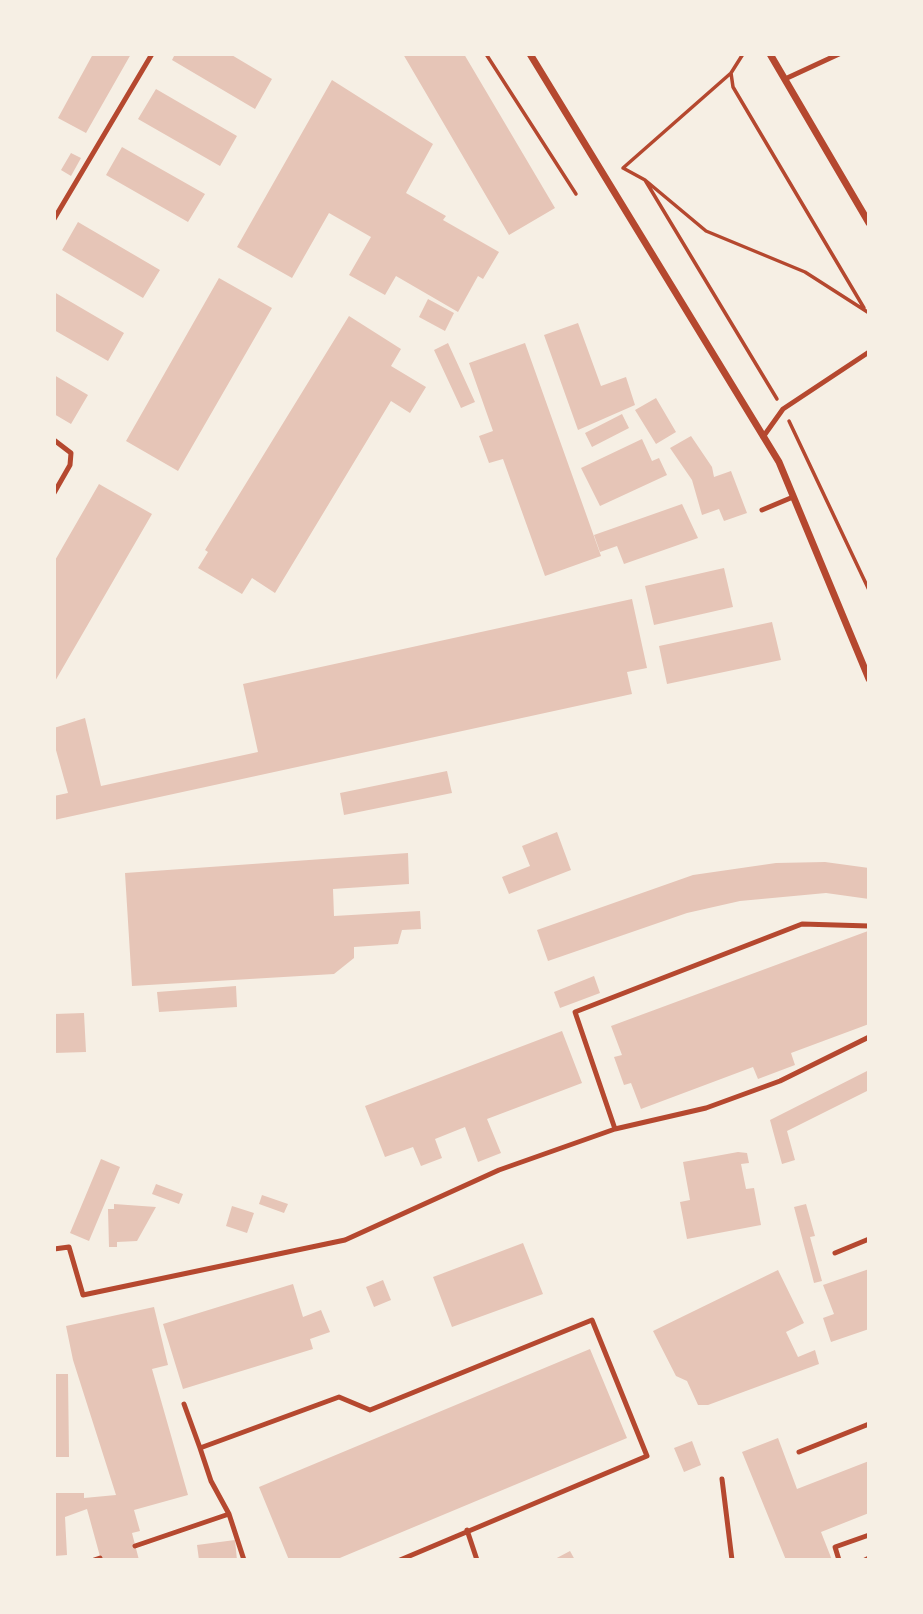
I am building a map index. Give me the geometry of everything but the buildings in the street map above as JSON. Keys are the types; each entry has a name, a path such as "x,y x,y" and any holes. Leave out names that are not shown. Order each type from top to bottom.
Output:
{"street":[{"path":"530,54 779,462 869,679"},
{"path":"770,54 869,223"}],"lane":[{"path":"54,219 152,54"},
{"path":"785,79 839,54"},
{"path":"763,436 783,409 869,352"},
{"path":"54,439 71,453 71,465 54,493"},
{"path":"762,510 793,497"},
{"path":"615,1129 575,1012 802,924 869,926"},
{"path":"54,1249 69,1247 83,1295 345,1240 499,1170 615,1129 706,1108 780,1080 869,1037"},
{"path":"835,1253 869,1239"},
{"path":"200,1448 339,1397 370,1410 592,1320 647,1456 400,1560"},
{"path":"184,1404 211,1481 229,1514 244,1560"},
{"path":"799,1452 869,1424"},
{"path":"722,1479 732,1560"},
{"path":"135,1546 229,1514"},
{"path":"467,1530 477,1560"},
{"path":"839,1560 835,1547 869,1535"}],"path":[{"path":"486,54 576,194"},
{"path":"743,54 731,72 623,168 645,180 706,230 805,272 867,311"},
{"path":"731,72 733,87 867,311"},
{"path":"645,180 783,409 869,590"}]}
